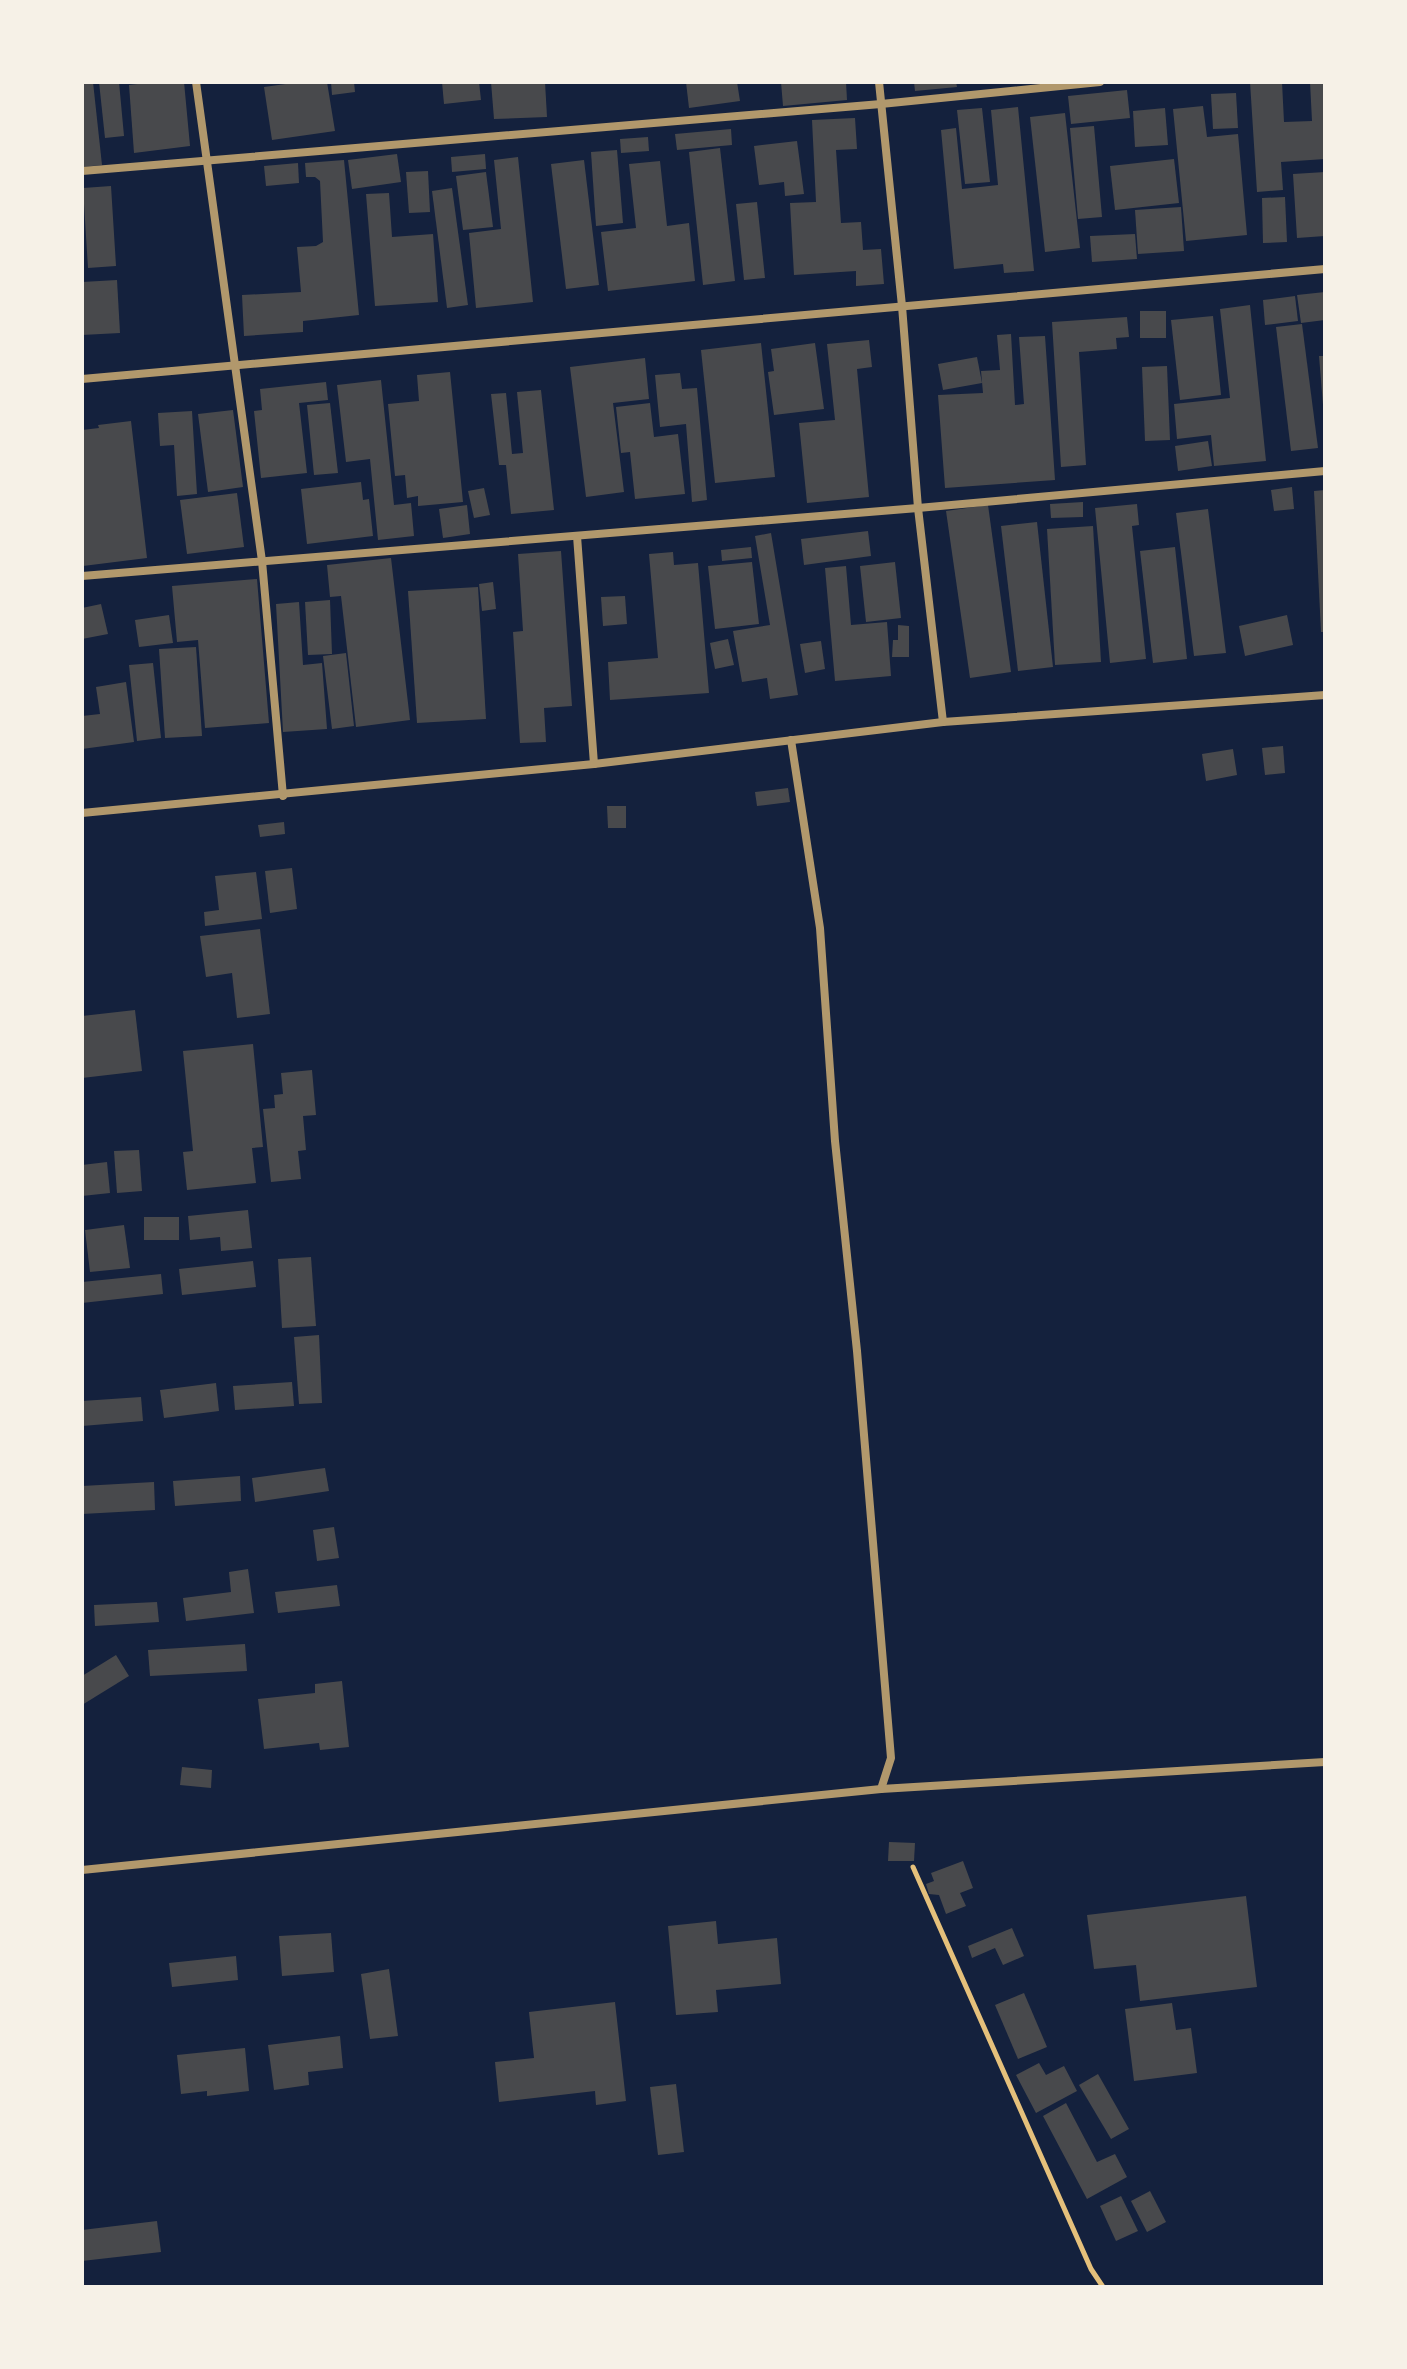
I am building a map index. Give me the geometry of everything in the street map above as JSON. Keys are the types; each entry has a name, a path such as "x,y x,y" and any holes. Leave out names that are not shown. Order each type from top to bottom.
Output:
{"street":[{"path":"196,82 262,561 283,796"},
{"path":"879,82 902,306 918,508 943,722"},
{"path":"82,171 881,104 1100,82"},
{"path":"82,379 1325,269"},
{"path":"82,576 918,508 1325,471"},
{"path":"577,536 594,764"},
{"path":"82,813 594,764 943,722 1325,695"},
{"path":"791,740 820,928 835,1141 859,1367 891,1758 881,1789"},
{"path":"82,1870 881,1789 1325,1762"}],"path":[{"path":"913,1867 1091,2269 1103,2287"}],"building":[{"path":"82,82 93,82 102,165 82,167"},
{"path":"99,82 119,82 124,136 105,138"},
{"path":"184,82 190,146 134,153 129,85"},
{"path":"327,82 335,131 272,140 264,87"},
{"path":"331,82 354,82 355,92 332,95"},
{"path":"442,82 479,82 481,100 444,104"},
{"path":"491,82 545,82 547,117 494,119"},
{"path":"686,82 737,82 740,101 689,108"},
{"path":"781,82 846,82 847,100 783,106"},
{"path":"914,82 956,82 957,87 915,91"},
{"path":"1250,82 1282,82 1284,122 1312,121 1310,82 1325,82 1325,159 1281,162 1283,190 1257,192"},
{"path":"1127,90 1130,118 1071,124 1068,96"},
{"path":"1236,93 1238,128 1213,129 1211,94"},
{"path":"1203,106 1207,137 1238,134 1247,235 1186,241 1173,109"},
{"path":"1018,107 1034,271 1004,273 1003,264 954,269 941,130 956,128 962,189 998,185 991,110"},
{"path":"982,108 990,182 965,184 957,110"},
{"path":"1165,108 1168,145 1135,147 1133,111"},
{"path":"1065,113 1080,248 1045,252 1030,117"},
{"path":"855,118 857,149 836,150 841,223 861,222 863,250 881,249 884,284 856,286 856,271 794,275 790,203 816,202 812,120"},
{"path":"1094,126 1102,217 1078,219 1070,128"},
{"path":"731,129 732,145 677,150 675,134"},
{"path":"648,137 649,151 621,153 620,139"},
{"path":"797,141 804,194 785,196 784,182 759,185 754,146"},
{"path":"720,148 735,281 703,285 689,152"},
{"path":"617,150 623,223 596,226 591,152"},
{"path":"397,154 401,182 352,189 348,160"},
{"path":"485,154 486,169 452,172 451,157"},
{"path":"518,157 533,302 476,308 469,233 501,229 494,160"},
{"path":"1174,159 1179,203 1115,210 1110,166"},
{"path":"344,160 359,315 303,321 303,332 244,336 242,295 301,292 297,247 316,246 323,242 320,181 315,177 306,177 305,163"},
{"path":"584,160 599,285 566,289 551,164"},
{"path":"660,161 667,226 689,223 695,281 608,291 601,232 636,228 629,164"},
{"path":"298,163 299,183 266,186 264,166"},
{"path":"428,171 430,212 409,213 406,172"},
{"path":"486,172 493,227 463,230 456,176"},
{"path":"1325,172 1325,236 1297,238 1293,174"},
{"path":"111,186 116,266 88,268 83,188"},
{"path":"452,188 468,305 447,308 432,191"},
{"path":"389,193 392,237 433,234 438,302 375,306 366,194"},
{"path":"1285,197 1287,242 1263,243 1262,198"},
{"path":"757,202 765,278 744,280 736,204"},
{"path":"1181,207 1184,251 1138,254 1135,210"},
{"path":"1135,234 1137,259 1092,262 1090,236"},
{"path":"117,280 120,333 82,335 82,282"},
{"path":"1325,292 1325,320 1301,323 1297,295"},
{"path":"1295,296 1298,321 1265,325 1263,300"},
{"path":"1250,305 1266,461 1214,466 1211,435 1177,439 1174,404 1230,398 1220,309"},
{"path":"1140,311 1166,311 1166,338 1140,338"},
{"path":"1213,316 1221,395 1180,400 1171,320"},
{"path":"1127,317 1129,337 1116,338 1117,349 1079,352 1086,465 1061,467 1052,322"},
{"path":"1302,324 1318,448 1291,451 1276,327"},
{"path":"1011,334 1015,405 1024,404 1019,337 1045,336 1055,480 945,488 938,395 983,393 981,371 1000,370 997,335"},
{"path":"869,340 872,367 857,369 869,497 807,503 799,423 835,420 827,344"},
{"path":"761,343 775,477 715,483 701,350"},
{"path":"815,343 824,409 774,415 768,372 774,371 771,349"},
{"path":"1319,356 1325,356 1325,405 1323,405"},
{"path":"977,357 982,383 943,390 938,364"},
{"path":"645,358 649,399 613,403 624,492 586,497 570,367"},
{"path":"1167,366 1170,440 1145,441 1142,367"},
{"path":"450,372 463,502 418,506 418,496 407,498 405,475 395,476 388,404 419,401 417,375"},
{"path":"680,373 682,389 697,388 707,500 692,502 686,424 660,427 655,375"},
{"path":"381,380 394,505 411,503 414,536 378,540 370,459 346,462 337,385"},
{"path":"326,382 328,400 299,403 307,473 261,478 254,411 262,410 260,389"},
{"path":"541,390 554,510 511,514 506,465 499,465 491,394 506,393 512,454 523,453 517,392"},
{"path":"330,403 338,473 314,475 307,405"},
{"path":"650,403 654,437 678,434 685,494 635,499 630,452 621,453 616,407"},
{"path":"233,410 243,487 208,492 198,414"},
{"path":"192,411 197,494 177,496 174,445 160,446 158,413"},
{"path":"131,421 147,558 83,566 82,430"},
{"path":"1208,441 1212,466 1178,471 1175,446"},
{"path":"361,482 363,500 369,499 373,536 307,544 301,489"},
{"path":"1292,487 1294,509 1274,511 1271,490"},
{"path":"484,488 490,515 474,518 468,491"},
{"path":"1325,490 1325,632 1321,632 1314,491"},
{"path":"237,493 244,547 187,554 180,500"},
{"path":"1083,502 1083,517 1051,518 1050,504"},
{"path":"1137,504 1139,525 1132,526 1146,659 1110,663 1095,508"},
{"path":"467,505 470,534 443,538 439,509"},
{"path":"988,505 1011,672 970,678 946,511"},
{"path":"1208,509 1226,653 1194,656 1176,513"},
{"path":"1037,522 1053,667 1018,671 1001,526"},
{"path":"1093,526 1101,662 1055,665 1047,529"},
{"path":"868,531 871,556 804,565 801,539"},
{"path":"771,533 798,695 770,699 767,678 742,682 733,631 770,625 755,536"},
{"path":"751,547 752,558 722,561 721,550"},
{"path":"1175,547 1187,659 1153,663 1140,551"},
{"path":"561,551 572,706 544,708 546,742 520,743 513,632 523,631 518,554"},
{"path":"673,552 674,565 698,563 709,693 610,700 608,662 658,658 649,554"},
{"path":"391,558 410,720 356,727 341,596 330,597 327,565"},
{"path":"752,562 759,624 715,629 708,566"},
{"path":"895,562 901,618 866,622 860,566"},
{"path":"846,566 851,625 887,622 891,676 835,681 825,568"},
{"path":"257,579 269,723 205,728 198,640 177,642 172,586"},
{"path":"493,582 496,609 482,611 479,584"},
{"path":"478,587 486,719 417,723 408,591"},
{"path":"625,596 627,624 603,626 601,597"},
{"path":"330,600 332,654 308,655 305,602"},
{"path":"299,602 303,665 322,663 327,729 283,732 276,604"},
{"path":"101,604 108,634 82,639 82,608"},
{"path":"169,615 173,643 139,647 135,620"},
{"path":"1287,615 1293,645 1245,656 1239,626"},
{"path":"898,625 909,626 909,657 892,657 893,640 898,640"},
{"path":"728,639 734,665 715,669 710,643"},
{"path":"821,641 825,669 805,673 800,644"},
{"path":"196,647 202,736 165,738 159,649"},
{"path":"346,653 354,726 332,729 323,656"},
{"path":"153,663 161,738 137,741 129,665"},
{"path":"126,682 134,742 82,749 82,716 100,714 96,687"},
{"path":"1283,746 1285,773 1265,775 1262,748"},
{"path":"1233,749 1237,775 1206,781 1202,754"},
{"path":"788,788 790,802 757,806 755,792"},
{"path":"607,806 626,806 626,828 608,828"},
{"path":"284,822 285,834 260,837 258,825"},
{"path":"292,868 297,909 270,913 265,871"},
{"path":"256,872 262,919 205,926 204,912 219,910 215,876"},
{"path":"260,929 270,1014 237,1018 232,973 206,977 200,936"},
{"path":"135,1010 142,1071 82,1078 82,1016"},
{"path":"253,1044 263,1147 252,1148 256,1183 187,1190 183,1152 193,1151 183,1051"},
{"path":"312,1070 316,1115 303,1116 306,1150 298,1151 301,1179 271,1182 263,1109 275,1108 274,1095 283,1094 281,1073"},
{"path":"139,1150 142,1191 117,1193 114,1151"},
{"path":"107,1162 110,1193 82,1196 82,1165"},
{"path":"248,1210 252,1248 221,1251 220,1237 190,1240 188,1216"},
{"path":"144,1217 179,1217 179,1240 144,1240"},
{"path":"124,1225 130,1268 90,1272 85,1230"},
{"path":"311,1257 316,1326 282,1328 278,1259"},
{"path":"253,1261 256,1287 182,1295 179,1269"},
{"path":"161,1274 163,1294 82,1303 82,1282"},
{"path":"319,1335 322,1403 299,1404 294,1337"},
{"path":"292,1382 294,1406 235,1410 233,1386"},
{"path":"216,1383 219,1411 164,1418 160,1390"},
{"path":"141,1397 143,1421 82,1426 82,1401"},
{"path":"325,1468 329,1491 255,1502 252,1478"},
{"path":"240,1476 241,1501 175,1506 173,1481"},
{"path":"154,1482 155,1510 82,1514 82,1486"},
{"path":"334,1527 339,1558 317,1561 313,1530"},
{"path":"248,1569 254,1613 186,1621 183,1598 231,1592 229,1572"},
{"path":"337,1585 340,1606 278,1613 275,1592"},
{"path":"157,1602 159,1622 95,1626 94,1605"},
{"path":"245,1644 247,1671 150,1676 148,1650"},
{"path":"116,1655 129,1676 82,1705 82,1676"},
{"path":"342,1681 349,1747 320,1750 319,1743 264,1749 258,1699 315,1693 315,1684"},
{"path":"182,1767 212,1770 211,1788 180,1785"},
{"path":"889,1842 915,1843 914,1861 888,1861"},
{"path":"963,1861 973,1888 960,1893 966,1906 946,1914 939,1895 929,1894 926,1884 934,1881 931,1873"},
{"path":"1246,1896 1257,1987 1140,2001 1136,1965 1094,1969 1087,1915"},
{"path":"716,1921 718,1944 777,1938 781,1984 716,1990 718,2012 676,2015 668,1926"},
{"path":"1012,1928 1024,1956 1003,1965 995,1948 972,1958 968,1946"},
{"path":"331,1933 334,1972 282,1976 279,1936"},
{"path":"236,1956 238,1980 172,1987 169,1963"},
{"path":"389,1969 398,2036 370,2039 361,1974"},
{"path":"1024,1993 1047,2047 1018,2059 995,2005"},
{"path":"615,2002 626,2101 596,2105 595,2091 499,2102 495,2062 534,2058 529,2012"},
{"path":"1172,2003 1176,2030 1191,2028 1197,2073 1134,2081 1125,2009"},
{"path":"340,2036 343,2068 308,2072 309,2085 274,2090 268,2045"},
{"path":"245,2048 249,2091 207,2096 207,2091 181,2094 177,2055"},
{"path":"1039,2063 1046,2075 1064,2066 1077,2091 1036,2113 1016,2075"},
{"path":"1098,2074 1129,2129 1111,2139 1079,2085"},
{"path":"676,2084 684,2152 658,2155 650,2087"},
{"path":"1066,2103 1097,2162 1115,2154 1127,2177 1087,2199 1043,2116"},
{"path":"1150,2191 1166,2222 1147,2232 1131,2201"},
{"path":"1121,2196 1138,2231 1116,2241 1100,2206"},
{"path":"157,2221 161,2252 82,2261 82,2230"}]}
